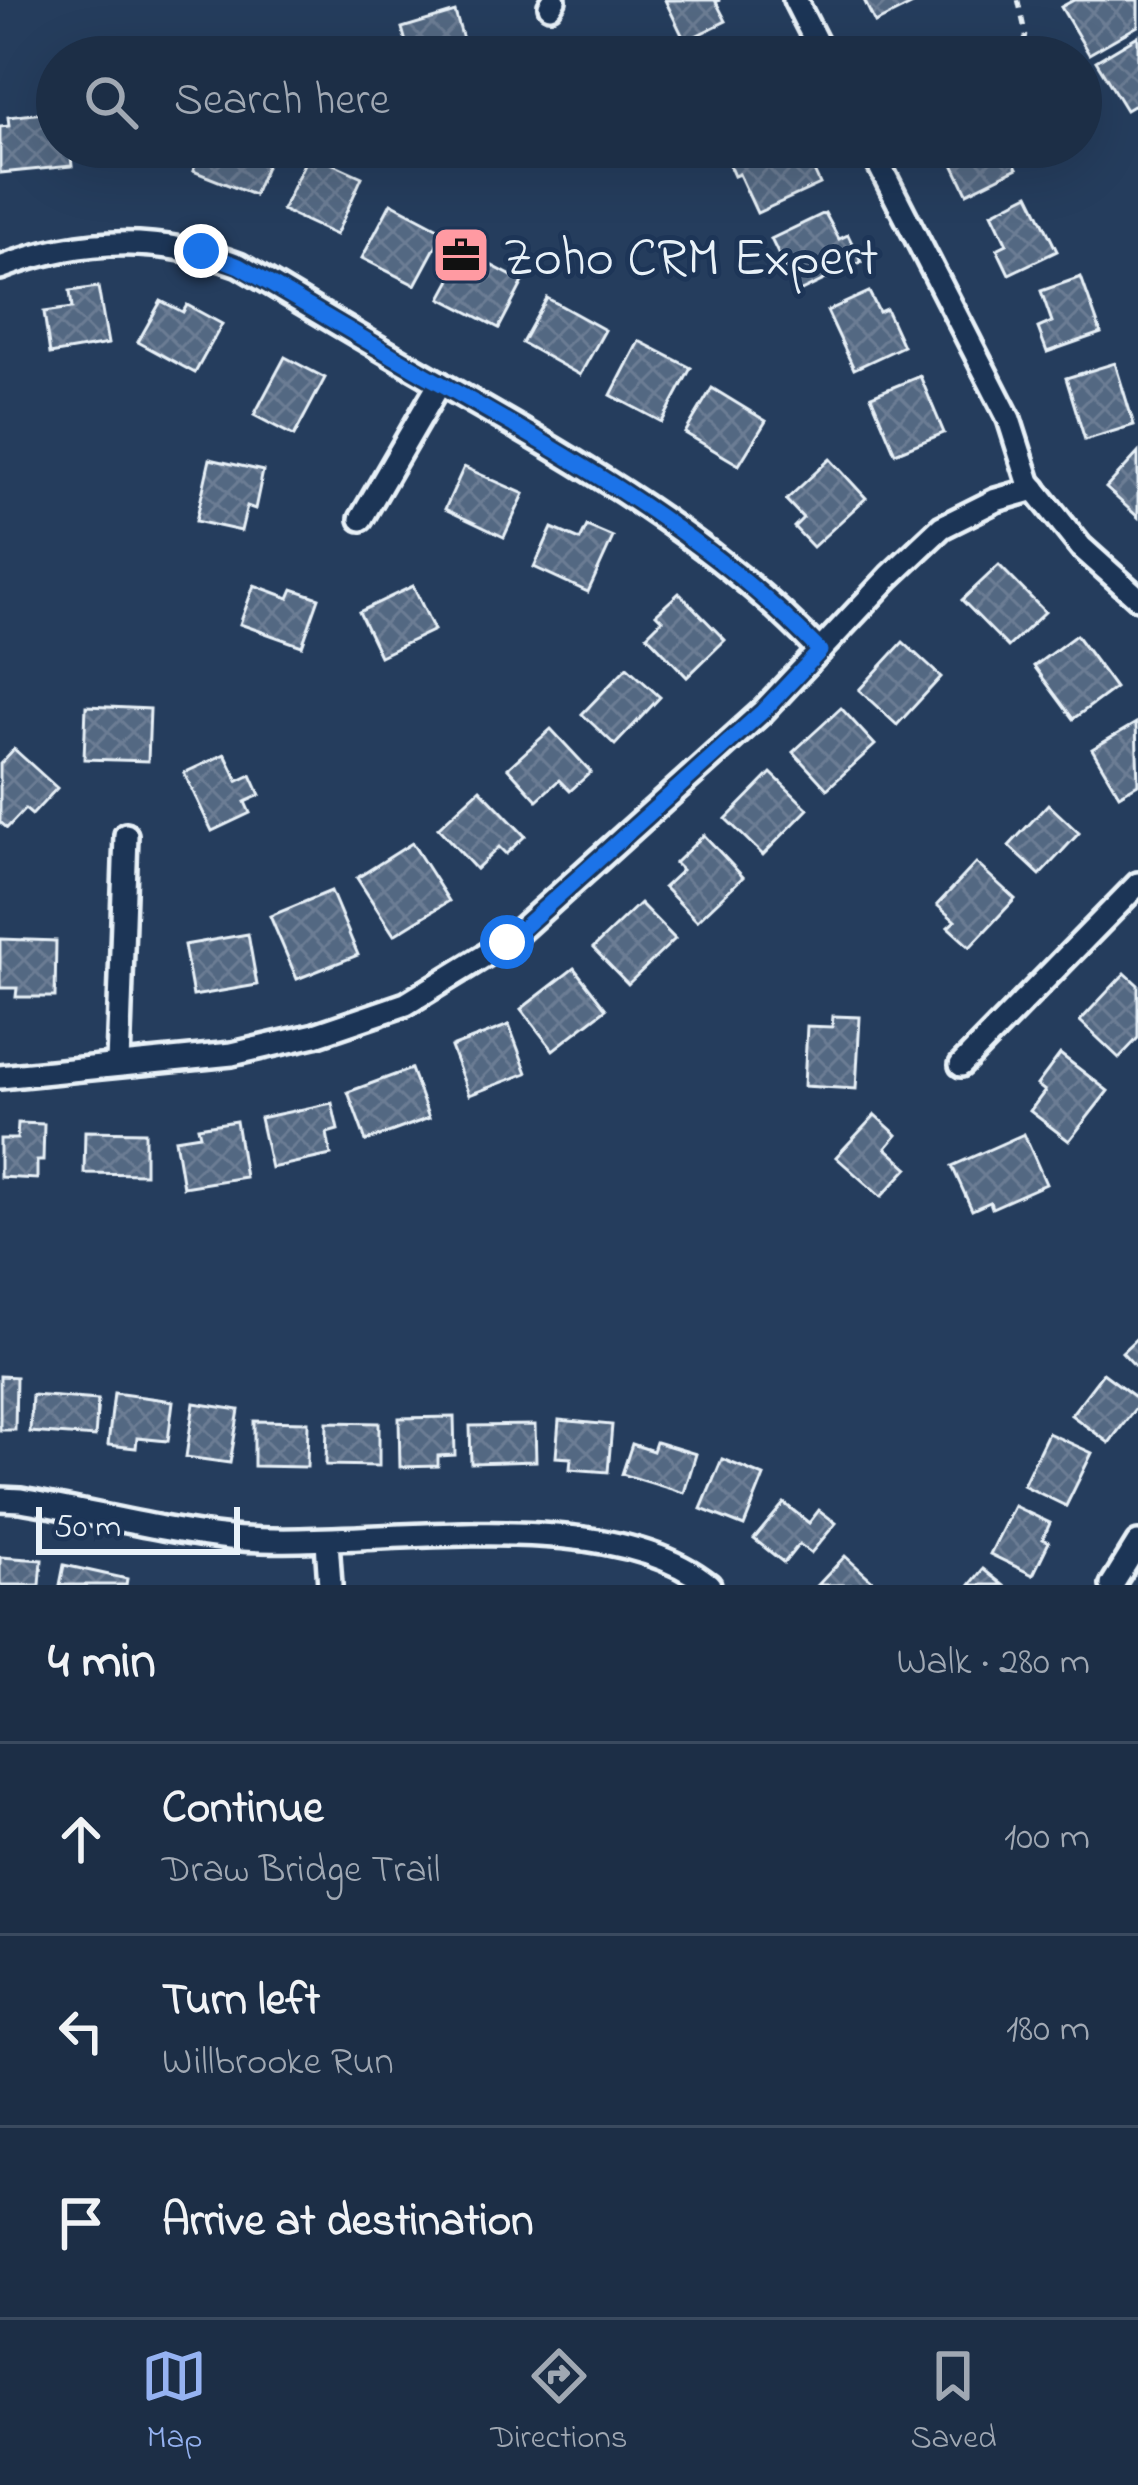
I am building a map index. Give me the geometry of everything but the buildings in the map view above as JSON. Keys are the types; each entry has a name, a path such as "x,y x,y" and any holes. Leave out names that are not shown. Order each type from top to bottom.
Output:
{"street":[{"path":"794,0 813,36"},
{"path":"881,168 1010,418 1035,489 1082,547 1138,598"},
{"path":"0,268 80,245 121,242 201,251 239,266 522,427 653,509 785,614 820,651"},
{"path":"361,519 440,383"},
{"path":"0,1077 232,1054 315,1034 406,1004 507,942 763,711 942,527 996,500 1035,489"},
{"path":"118,1064 126,835"},
{"path":"961,1065 1138,884"},
{"path":"0,1499 22,1499 229,1538 327,1541 541,1533 625,1545 697,1575 709,1585"},
{"path":"327,1541 330,1585"},
{"path":"1112,1585 1138,1544"}],"path":[{"path":"1018,0 1026,36"}],"place":[{"name":"Zoho CRM Expert","path":"461,255"}],"route":[{"path":"201,251 239,266 522,427 653,509 785,614 820,651 763,711 507,942"}]}
